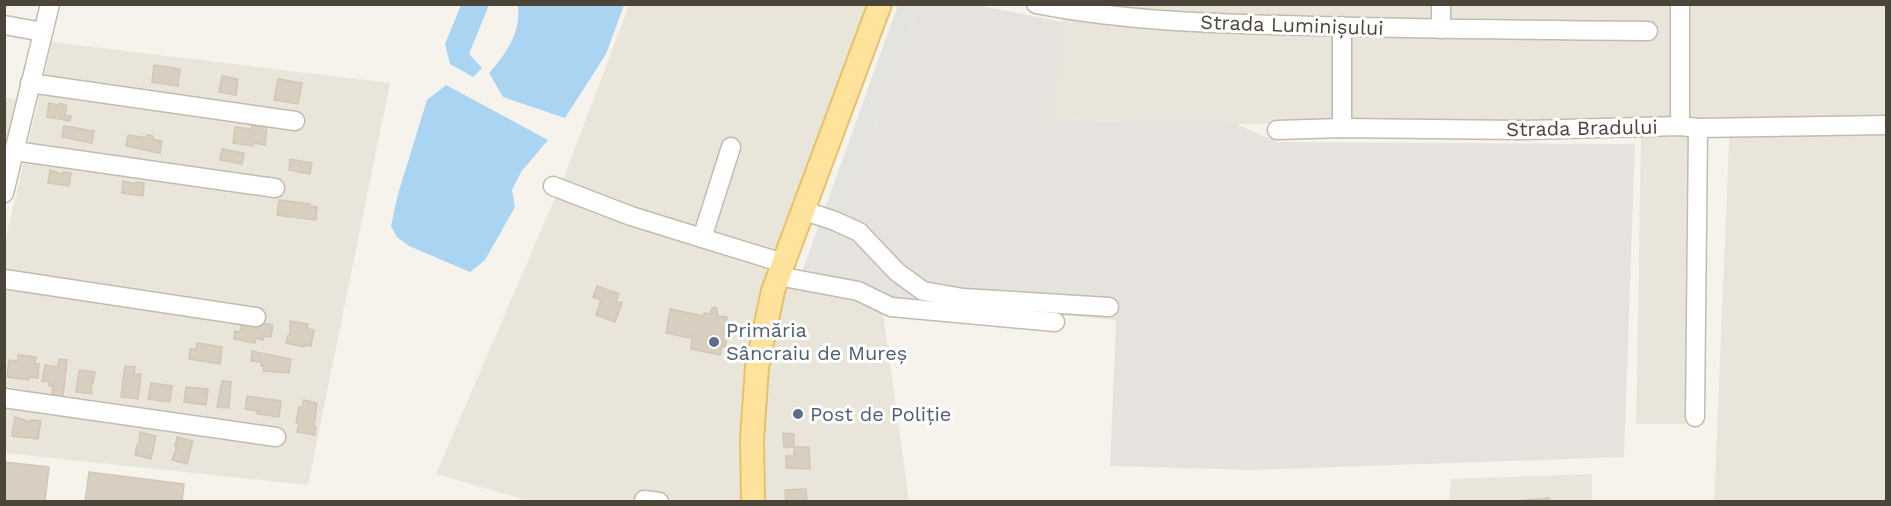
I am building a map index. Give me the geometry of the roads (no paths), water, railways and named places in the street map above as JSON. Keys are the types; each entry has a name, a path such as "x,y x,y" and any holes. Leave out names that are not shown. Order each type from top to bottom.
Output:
{"main road":[{"path":"753,501 752,439 757,367 773,291 880,4"}],"street":[{"path":"4,193 51,4"},
{"name":"Strada Luminișului","path":"1036,4 1070,11 1203,23 1648,31"},
{"path":"1441,4 1441,29"},
{"path":"1680,4 1680,126"},
{"path":"4,25 43,32"},
{"path":"1342,26 1342,128"},
{"path":"30,83 294,121"},
{"name":"Strada Bradului","path":"1277,130 1342,128 1520,130 1680,126 1698,128 1887,125"},
{"path":"1695,417 1698,128"},
{"path":"702,238 731,147"},
{"path":"15,151 275,188"},
{"path":"554,186 631,216 702,238 781,269 858,291 891,307 1055,322"},
{"path":"802,210 836,221 859,232 897,272 923,291 963,298 1109,307"},
{"path":"4,279 256,317"},
{"path":"4,398 276,437"}],"water":[{"path":"461,5 489,5 469,54 482,68 473,77 450,64 445,44"},
{"path":"518,5 624,5 606,54 565,118 503,97 489,73 502,58 515,33"},
{"path":"446,85 548,140 521,172 512,190 515,207 485,260 470,272 409,246 397,237 391,226 398,194 427,100"}],"place":[{"name":"Primăria Sâncraiu de Mureș","path":"714,342"},
{"name":"Post de Poliție","path":"798,414"}]}
